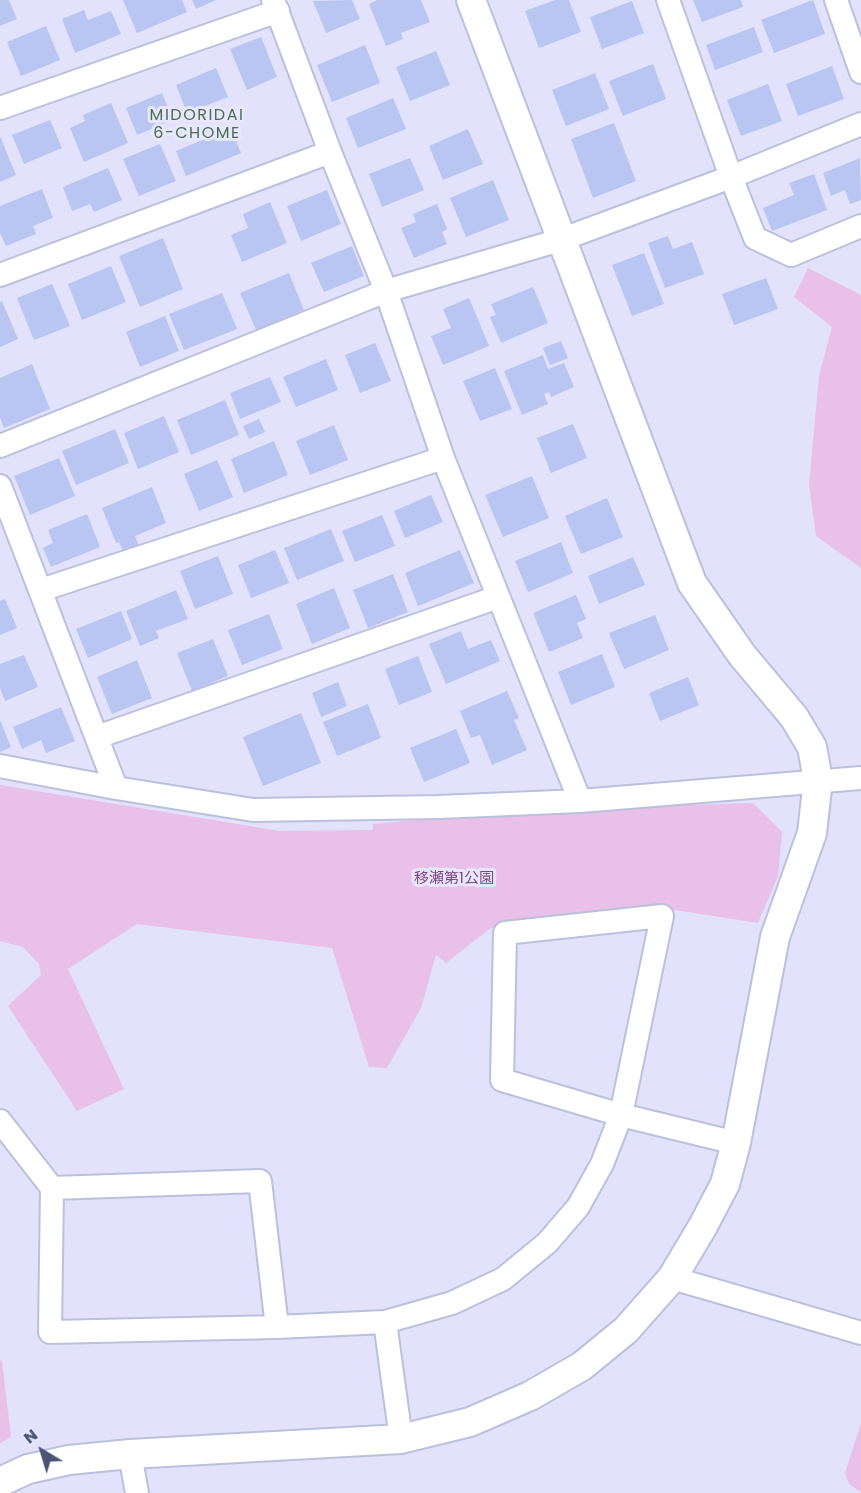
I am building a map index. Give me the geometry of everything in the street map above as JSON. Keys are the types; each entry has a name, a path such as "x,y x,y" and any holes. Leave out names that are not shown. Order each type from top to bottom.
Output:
{"street":[{"path":"0,1482 28,1469 69,1460 130,1454 401,1438 470,1422 530,1396 582,1366 626,1329 672,1278 725,1184 736,1143 775,937 812,833 818,780 812,747 794,717 742,655 692,584 471,0"},
{"path":"668,0 754,238 791,255 861,226"},
{"path":"836,0 861,72"},
{"path":"0,108 275,6 386,291 443,458 580,801"},
{"path":"0,446 386,291 560,240 731,177 861,124"},
{"path":"0,275 330,152"},
{"path":"40,590 443,458"},
{"path":"0,486 116,788"},
{"path":"97,737 498,597"},
{"path":"0,766 253,810 440,807 580,801 861,778"},
{"path":"0,1121 52,1188 50,1332 385,1322 452,1303 503,1279 547,1243 578,1207 602,1164 621,1115 662,916 505,933 502,1080 621,1115 736,1143"},
{"path":"52,1188 260,1181 277,1327"},
{"path":"672,1278 861,1333"},
{"path":"385,1322 401,1438"},
{"path":"130,1454 137,1493"}],"green space":[{"path":"808,268 861,295 861,568 816,536 809,485 819,376 832,327 794,297"},
{"name":"移瀬第1公園","path":"0,785 280,831 373,830 373,824 531,810 753,803 782,832 778,876 758,923 675,910 491,928 446,963 436,955 421,1008 387,1068 369,1067 332,948 137,924 68,969 124,1089 77,1111 8,1006 41,975 39,964 23,947 0,941"},
{"path":"0,1360 2,1361 11,1437 0,1443"},
{"path":"861,1423 861,1492 849,1484 845,1473"}],"building":[{"path":"0,0 9,0 17,19 0,26"},
{"path":"123,0 182,0 187,12 137,33"},
{"path":"192,0 216,0 196,9"},
{"path":"352,0 360,19 326,33 313,1"},
{"path":"377,0 421,0 430,22 401,33 403,39 386,46 369,4"},
{"path":"555,0 569,0 581,32 539,48 525,11"},
{"path":"693,0 741,0 743,7 702,22"},
{"path":"813,0 825,34 774,53 761,20"},
{"path":"632,1 644,33 602,49 590,17"},
{"path":"84,10 88,20 111,11 121,34 75,53 62,19"},
{"path":"46,26 60,60 21,76 7,42"},
{"path":"754,27 763,52 715,70 706,45"},
{"path":"261,37 277,77 247,90 230,49"},
{"path":"365,45 380,83 332,102 317,65"},
{"path":"436,51 450,85 410,101 396,67"},
{"path":"653,64 666,99 623,116 609,81"},
{"path":"832,66 844,99 798,116 786,84"},
{"path":"216,68 228,97 187,113 176,85"},
{"path":"595,73 609,109 566,126 552,90"},
{"path":"768,84 782,121 741,136 727,100"},
{"path":"162,93 173,120 137,135 126,108"},
{"path":"393,98 406,129 358,148 346,118"},
{"path":"111,103 128,143 84,162 70,128 85,121 83,115"},
{"path":"50,120 62,148 24,164 12,135"},
{"path":"614,123 636,181 593,198 571,139"},
{"path":"231,128 241,153 186,176 176,151"},
{"path":"468,129 483,164 443,180 429,146"},
{"path":"0,136 16,175 0,182"},
{"path":"160,144 176,181 139,196 123,159"},
{"path":"410,158 424,190 382,207 369,174"},
{"path":"860,158 861,200 850,204 845,190 831,196 823,173"},
{"path":"108,168 122,200 94,212 90,204 72,211 63,187"},
{"path":"814,174 827,210 772,231 763,208 794,195 789,183"},
{"path":"493,180 509,220 466,237 450,198"},
{"path":"42,189 53,218 33,226 36,234 6,246 0,233 0,206"},
{"path":"327,190 341,224 301,241 287,206"},
{"path":"270,202 287,243 242,262 231,235 248,228 243,214"},
{"path":"437,204 447,229 442,232 447,244 414,258 401,228 416,222 413,214"},
{"path":"668,236 673,249 692,242 704,274 665,288 648,243"},
{"path":"163,238 183,289 140,307 119,256"},
{"path":"352,246 364,276 324,292 311,263"},
{"path":"644,253 664,304 632,316 612,265"},
{"path":"111,266 126,302 82,320 68,284"},
{"path":"289,273 304,310 256,330 240,293"},
{"path":"766,278 778,309 734,325 722,294"},
{"path":"52,284 70,326 34,340 17,298"},
{"path":"533,287 548,323 501,343 490,317 496,315 491,304"},
{"path":"222,293 237,329 184,350 169,314"},
{"path":"469,298 489,346 443,365 431,336 451,328 443,309"},
{"path":"2,301 18,339 0,347 0,302"},
{"path":"165,316 179,351 140,367 126,332"},
{"path":"561,341 568,358 550,365 543,348"},
{"path":"375,343 391,381 360,393 345,355"},
{"path":"543,355 548,369 564,363 574,387 551,397 549,392 544,394 548,404 522,415 504,371"},
{"path":"326,359 338,390 296,407 283,377"},
{"path":"32,364 50,409 4,428 0,418 0,378"},
{"path":"495,368 512,409 480,421 463,381"},
{"path":"270,377 281,402 240,419 230,393"},
{"path":"225,400 239,435 191,455 177,420"},
{"path":"164,416 179,452 138,469 124,433"},
{"path":"259,419 265,432 249,439 243,426"},
{"path":"573,424 587,458 551,473 537,438"},
{"path":"334,425 348,460 310,475 296,441"},
{"path":"115,429 129,463 76,485 62,451"},
{"path":"274,441 288,475 244,493 231,459"},
{"path":"59,458 75,496 30,515 14,476"},
{"path":"217,460 233,497 199,511 184,474"},
{"path":"532,476 549,518 503,537 485,495"},
{"path":"152,487 166,523 135,536 140,549 125,555 119,542 116,543 102,508"},
{"path":"431,495 443,522 405,538 394,511"},
{"path":"607,498 623,537 581,554 565,516"},
{"path":"87,514 100,547 51,567 43,548 53,543 48,530"},
{"path":"382,515 395,546 355,562 342,531"},
{"path":"331,529 344,561 297,580 284,548"},
{"path":"561,542 573,573 528,592 515,561"},
{"path":"275,550 289,583 251,598 238,565"},
{"path":"460,550 474,583 418,606 405,573"},
{"path":"218,556 233,594 195,609 180,571"},
{"path":"633,557 645,585 599,604 588,576"},
{"path":"393,574 408,612 368,628 353,590"},
{"path":"334,588 350,628 312,644 296,604"},
{"path":"176,590 188,619 156,631 159,638 140,646 126,611"},
{"path":"576,595 586,619 577,623 583,638 549,652 533,613"},
{"path":"5,599 17,628 0,635 0,601"},
{"path":"121,611 132,639 88,658 76,629"},
{"path":"269,614 283,649 242,665 228,630"},
{"path":"655,615 669,650 624,669 609,633"},
{"path":"461,631 468,649 491,640 500,661 446,684 429,644"},
{"path":"213,639 228,676 192,691 177,653"},
{"path":"602,654 615,687 571,705 558,672"},
{"path":"24,655 38,687 5,701 0,688 0,664"},
{"path":"418,656 432,692 399,705 385,669"},
{"path":"137,660 152,698 112,714 97,677"},
{"path":"688,677 699,705 660,721 649,693"},
{"path":"338,682 347,706 321,717 312,693"},
{"path":"507,691 519,718 514,720 527,750 492,765 480,735 471,738 460,711"},
{"path":"368,704 381,738 337,756 323,722"},
{"path":"61,707 75,741 46,753 41,740 22,749 13,727"},
{"path":"301,713 321,763 263,786 243,737"},
{"path":"0,720 11,747 0,752"},
{"path":"456,729 470,763 424,782 410,748"}],"district":[{"name":"MIDORIDAI 6-CHOME","path":"197,125"}]}
